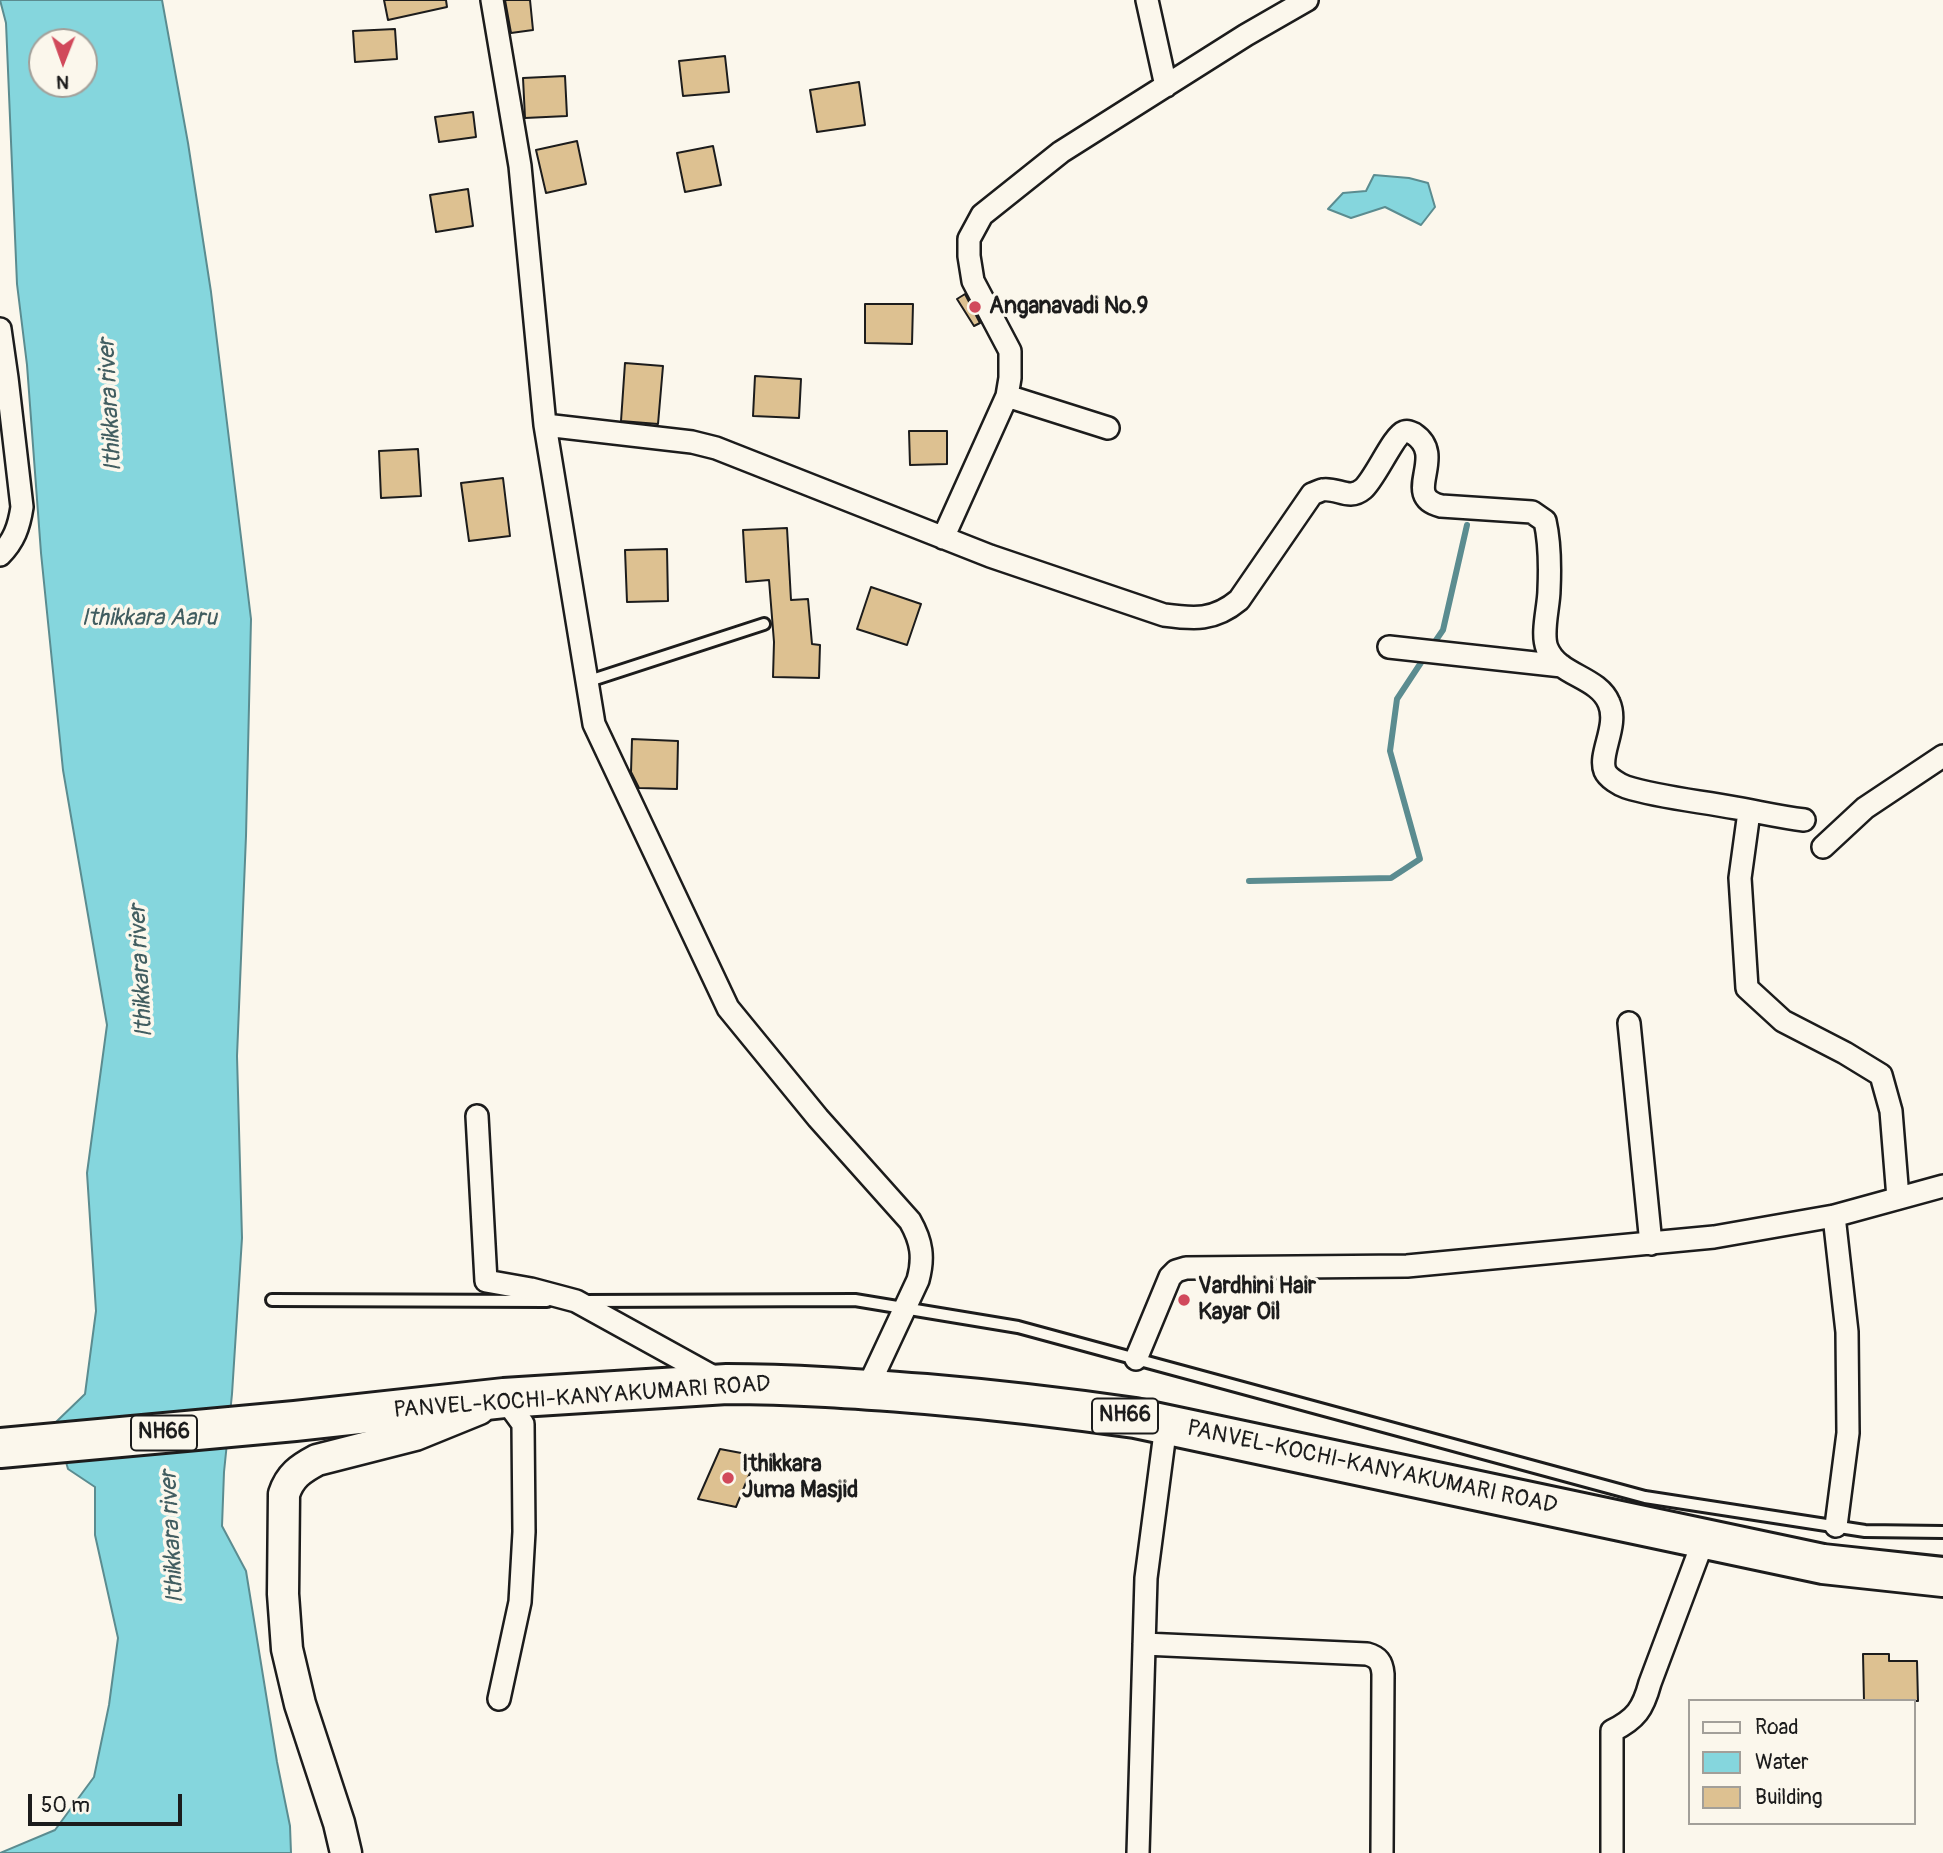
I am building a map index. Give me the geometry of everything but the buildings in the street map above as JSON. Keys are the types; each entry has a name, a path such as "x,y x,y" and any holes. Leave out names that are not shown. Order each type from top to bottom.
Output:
{"highway":[{"name":"PANVEL-KOCHI-KANYAKUMARI ROAD","path":"17,1446 505,1398 727,1384 867,1389 1069,1408 1135,1418 1823,1564 1943,1577"}],"main road":[{"path":"346,1853 339,1823 300,1704 287,1649 283,1594 284,1494 288,1481 305,1466 317,1460 415,1435 505,1398"}],"street":[{"path":"492,0 520,166 545,425 594,724 728,1008 915,1230 922,1265 918,1280 867,1389"},
{"path":"1147,0 1166,86"},
{"path":"943,538 1007,396 1010,378 1010,351 973,281 969,256 970,239 982,215 1061,152 1307,0"},
{"path":"0,329 22,507 19,526 9,546 0,555"},
{"path":"1007,396 1108,428"},
{"path":"545,425 692,442 716,448 990,556 1164,615 1204,618 1222,612 1239,600 1312,494 1321,490 1351,495 1358,493 1369,483 1398,436 1403,432 1412,432 1427,451 1423,486 1426,498 1433,504 1532,512 1545,521 1549,590 1545,644 1552,657 1562,666 1598,688 1608,700 1612,713 1605,771 1611,778 1623,786 1684,800 1804,820"},
{"path":"1388,647 1562,666"},
{"path":"1823,847 1865,808 1943,756"},
{"path":"1749,812 1740,878 1747,988 1783,1021 1881,1075 1891,1111 1898,1198"},
{"path":"1629,1023 1651,1244"},
{"path":"477,1116 486,1282 531,1289 576,1301 727,1384"},
{"path":"1136,1359 1170,1278 1186,1268 1407,1266 1651,1244 1714,1237 1834,1216 1943,1186"},
{"path":"1834,1216 1847,1332 1847,1433 1836,1527"},
{"path":"499,1699 520,1602 524,1532 523,1424 505,1398"},
{"path":"1138,1853 1146,1578 1166,1424"},
{"path":"1612,1853 1612,1731 1629,1723 1645,1703 1704,1539"},
{"path":"1144,1644 1375,1656 1383,1674 1382,1853"}],"lane":[{"path":"586,682 764,624"},
{"path":"272,1300 855,1300 1018,1327 1645,1497 1865,1531 1943,1532"}],"water":[{"name":"Ithikkara Aaru","path":"0,0 162,0 211,292 251,619 237,1056 242,1238 222,1526 246,1571 290,1826 291,1853 0,1853 55,1830 94,1777 109,1705 118,1638 95,1535 95,1487 68,1469 55,1423 85,1394 96,1311 87,1173 107,1025 63,770 41,553 27,365 17,284 6,23"},
{"path":"1374,175 1409,178 1428,183 1435,207 1421,225 1385,207 1351,218 1328,209 1343,193 1366,191"}],"waterway":[{"path":"1432,646 1443,630 1467,525"},
{"path":"1249,881 1391,878 1420,859 1390,751 1397,699 1426,655"}],"place":[{"name":"Anganavadi No.9","path":"975,307"},
{"name":"Vardhini Hair Kayar Oil","path":"1184,1300"},
{"name":"Ithikkara Juma Masjid","path":"728,1478"}],"water label":[{"name":"Ithikkara river","path":"111,405"},
{"name":"Ithikkara river","path":"142,971"},
{"name":"Ithikkara river","path":"173,1537"}]}
